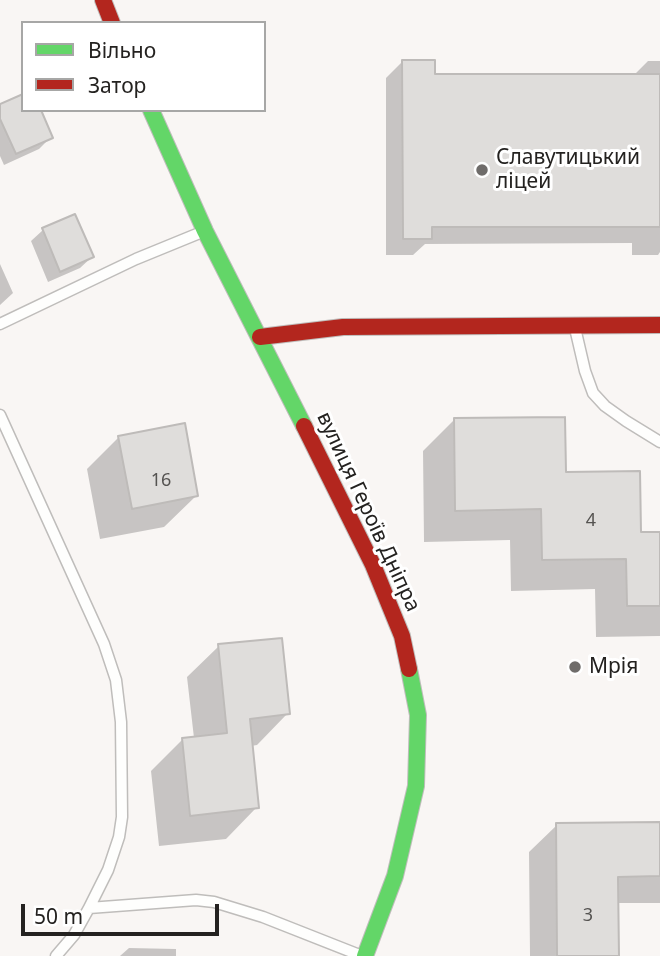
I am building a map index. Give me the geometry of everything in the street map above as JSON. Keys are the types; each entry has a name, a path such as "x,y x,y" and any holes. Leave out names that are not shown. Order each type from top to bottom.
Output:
{"street":[{"path":"103,0 111,21"},
{"name":"вулиця Героїв Дніпра","path":"152,112 205,232 349,514 390,603 402,636 418,715 418,767 413,806 395,876 363,956"},
{"path":"260,337 343,327 660,325"}],"lane":[{"path":"0,324 136,259 205,232"},
{"path":"574,325 584,371 593,393 616,414 660,442"},
{"path":"0,415 104,644 116,680 121,722 122,817 119,837 108,870 89,908 74,935 57,955"},
{"path":"89,908 176,900 214,902 263,916 363,956"}],"building":[{"path":"402,60 435,60 435,74 660,74 660,227 432,227 432,239 403,239"},
{"path":"21,95 21,112 42,112 53,138 16,154 0,119 0,104"},
{"path":"75,214 94,257 60,272 42,228"},
{"path":"565,417 566,472 640,471 641,532 660,532 660,606 627,606 626,559 542,560 541,509 455,511 454,418"},
{"path":"185,423 198,496 132,509 118,436"},
{"path":"282,638 290,714 250,719 259,808 190,816 182,738 227,733 218,644"},
{"path":"660,822 660,876 618,877 619,956 557,956 556,823"}],"traffic: fast":[{"path":"152,112 205,231 304,426"},
{"path":"365,956 395,876 416,786 418,715 409,669"}],"traffic: jam":[{"path":"103,0 111,21"},
{"path":"260,337 343,327 660,325"},
{"path":"304,426 373,565 402,636 409,669"}],"place":[{"name":"Славутицький ліцей","path":"482,170"},
{"name":"Мрiя","path":"575,667"}]}
